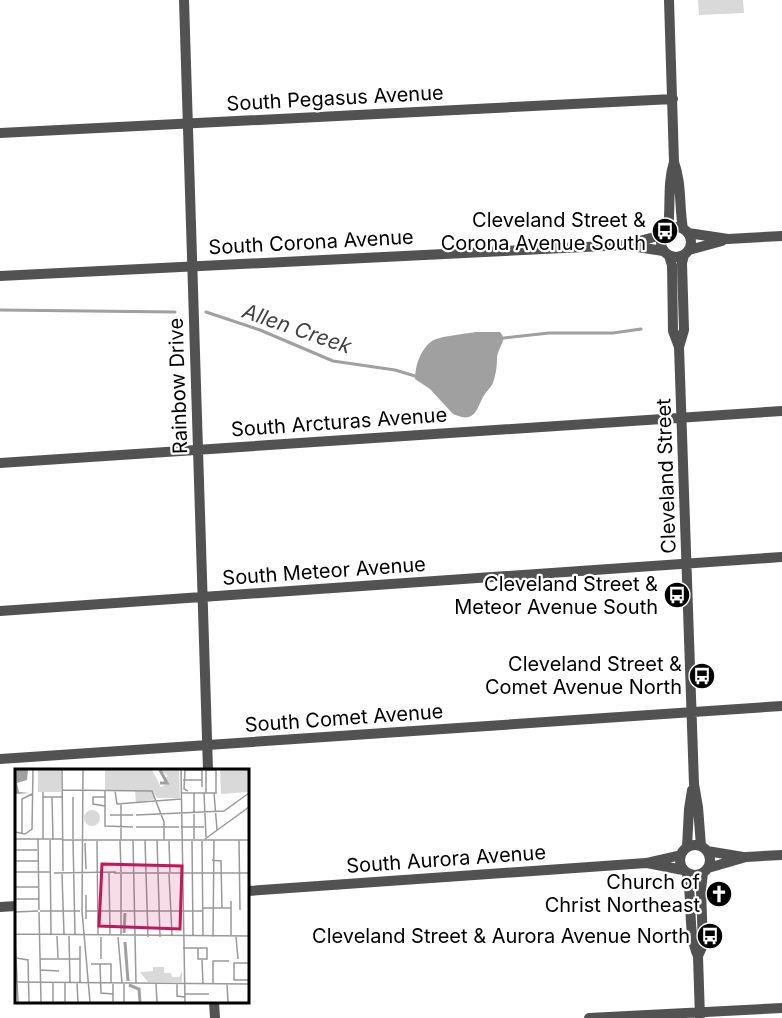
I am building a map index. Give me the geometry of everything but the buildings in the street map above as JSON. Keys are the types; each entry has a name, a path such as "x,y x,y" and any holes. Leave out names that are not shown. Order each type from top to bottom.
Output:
{"street":[{"name":"Rainbow Drive","path":"184,0 208,769"},
{"path":"669,0 674,162 679,176 680,213 685,231 691,241 686,252"},
{"name":"South Pegasus Avenue","path":"0,133 673,99"},
{"path":"674,162 669,176 670,215 661,243 666,253 674,257 728,239"},
{"path":"665,232 675,227 728,239 782,236"},
{"name":"South Corona Avenue","path":"625,245 665,232"},
{"name":"South Corona Avenue","path":"0,276 625,245 666,253"},
{"name":"Cleveland Street","path":"686,252 682,263 684,330 679,347 681,417 693,784 704,848"},
{"name":"Cleveland Street","path":"666,253 672,265 673,332 679,347"},
{"name":"South Arcturas Avenue","path":"0,463 782,411"},
{"name":"South Meteor Avenue","path":"0,611 782,557"},
{"name":"South Comet Avenue","path":"0,759 782,706"},
{"name":"Cleveland Street","path":"684,851 693,784"},
{"path":"700,1015 698,956 693,945 691,891 680,860 684,851 696,845 746,857 782,855"},
{"path":"698,956 703,945 701,890 710,860 704,848"},
{"name":"South Aurora Avenue","path":"249,891 646,863 684,851"},
{"path":"685,872 695,876 746,857"},
{"name":"South Aurora Avenue","path":"646,863 685,872"},
{"path":"0,907 15,906"},
{"path":"214,1003 215,1018"},
{"path":"589,1018 700,1015 782,1008"}],"shaded area":[{"path":"698,0 743,0 744,13 699,15"},
{"path":"475,332 500,332 504,338 492,385 473,415 460,417 453,414 430,389 415,379 415,374 421,353 432,341 446,336"}],"waterway":[{"name":"Allen Creek","path":"0,310 175,312"},
{"name":"Allen Creek","path":"206,312 260,330 333,361 395,370 415,376"},
{"name":"Allen Creek","path":"504,338 549,333 613,333 641,329"}],"place":[{"name":"Cleveland Street & Corona Avenue South","path":"665,231"},
{"name":"Cleveland Street & Meteor Avenue South","path":"677,595"},
{"name":"Cleveland Street & Comet Avenue North","path":"702,676"},
{"name":"Church of Christ Northeast","path":"719,894"},
{"name":"Cleveland Street & Aurora Avenue North","path":"710,936"}]}
